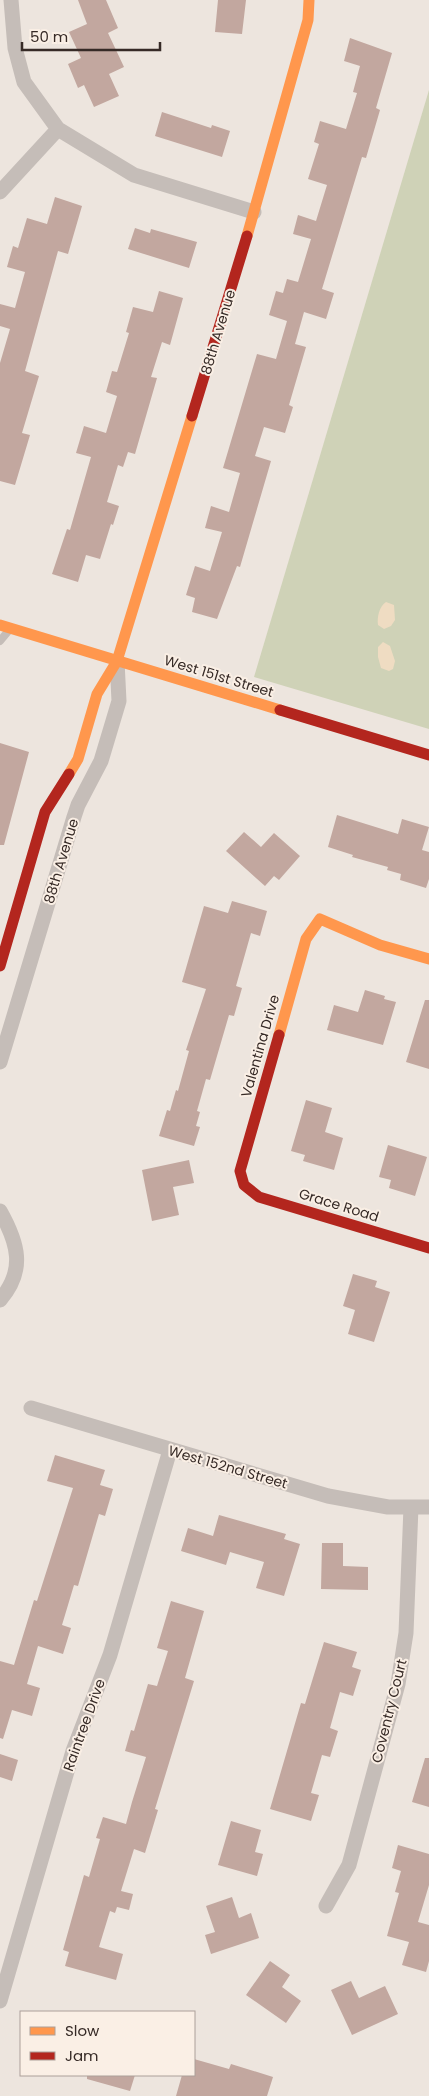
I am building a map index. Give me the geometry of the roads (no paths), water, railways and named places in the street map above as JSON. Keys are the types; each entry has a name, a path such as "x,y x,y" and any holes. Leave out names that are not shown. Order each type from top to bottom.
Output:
{"street":[{"path":"11,0 15,48 24,82 58,129 134,175 254,212"},
{"name":"88th Avenue","path":"0,966 45,812 78,759 97,694 117,661 254,212 308,20 309,0"},
{"path":"0,192 58,129"},
{"name":"West 151st Street","path":"5,626 429,755"},
{"name":"88th Avenue","path":"0,1062 78,805 96,773 106,744 118,701 117,661"},
{"name":"Valentina Drive","path":"244,1185 240,1171 306,940 320,919 380,945 429,960"},
{"name":"Grace Road","path":"244,1185 259,1198 429,1248"},
{"path":"0,1211 15,1240 18,1255 12,1282 0,1300"},
{"name":"West 152nd Street","path":"31,1408 328,1496 388,1507 429,1507"},
{"name":"Raintree Drive","path":"0,2001 73,1751 110,1655 170,1450"},
{"name":"Coventry Court","path":"326,1906 348,1865 398,1684 406,1633 411,1508"}],"lane":[{"path":"0,641 5,626"}]}
